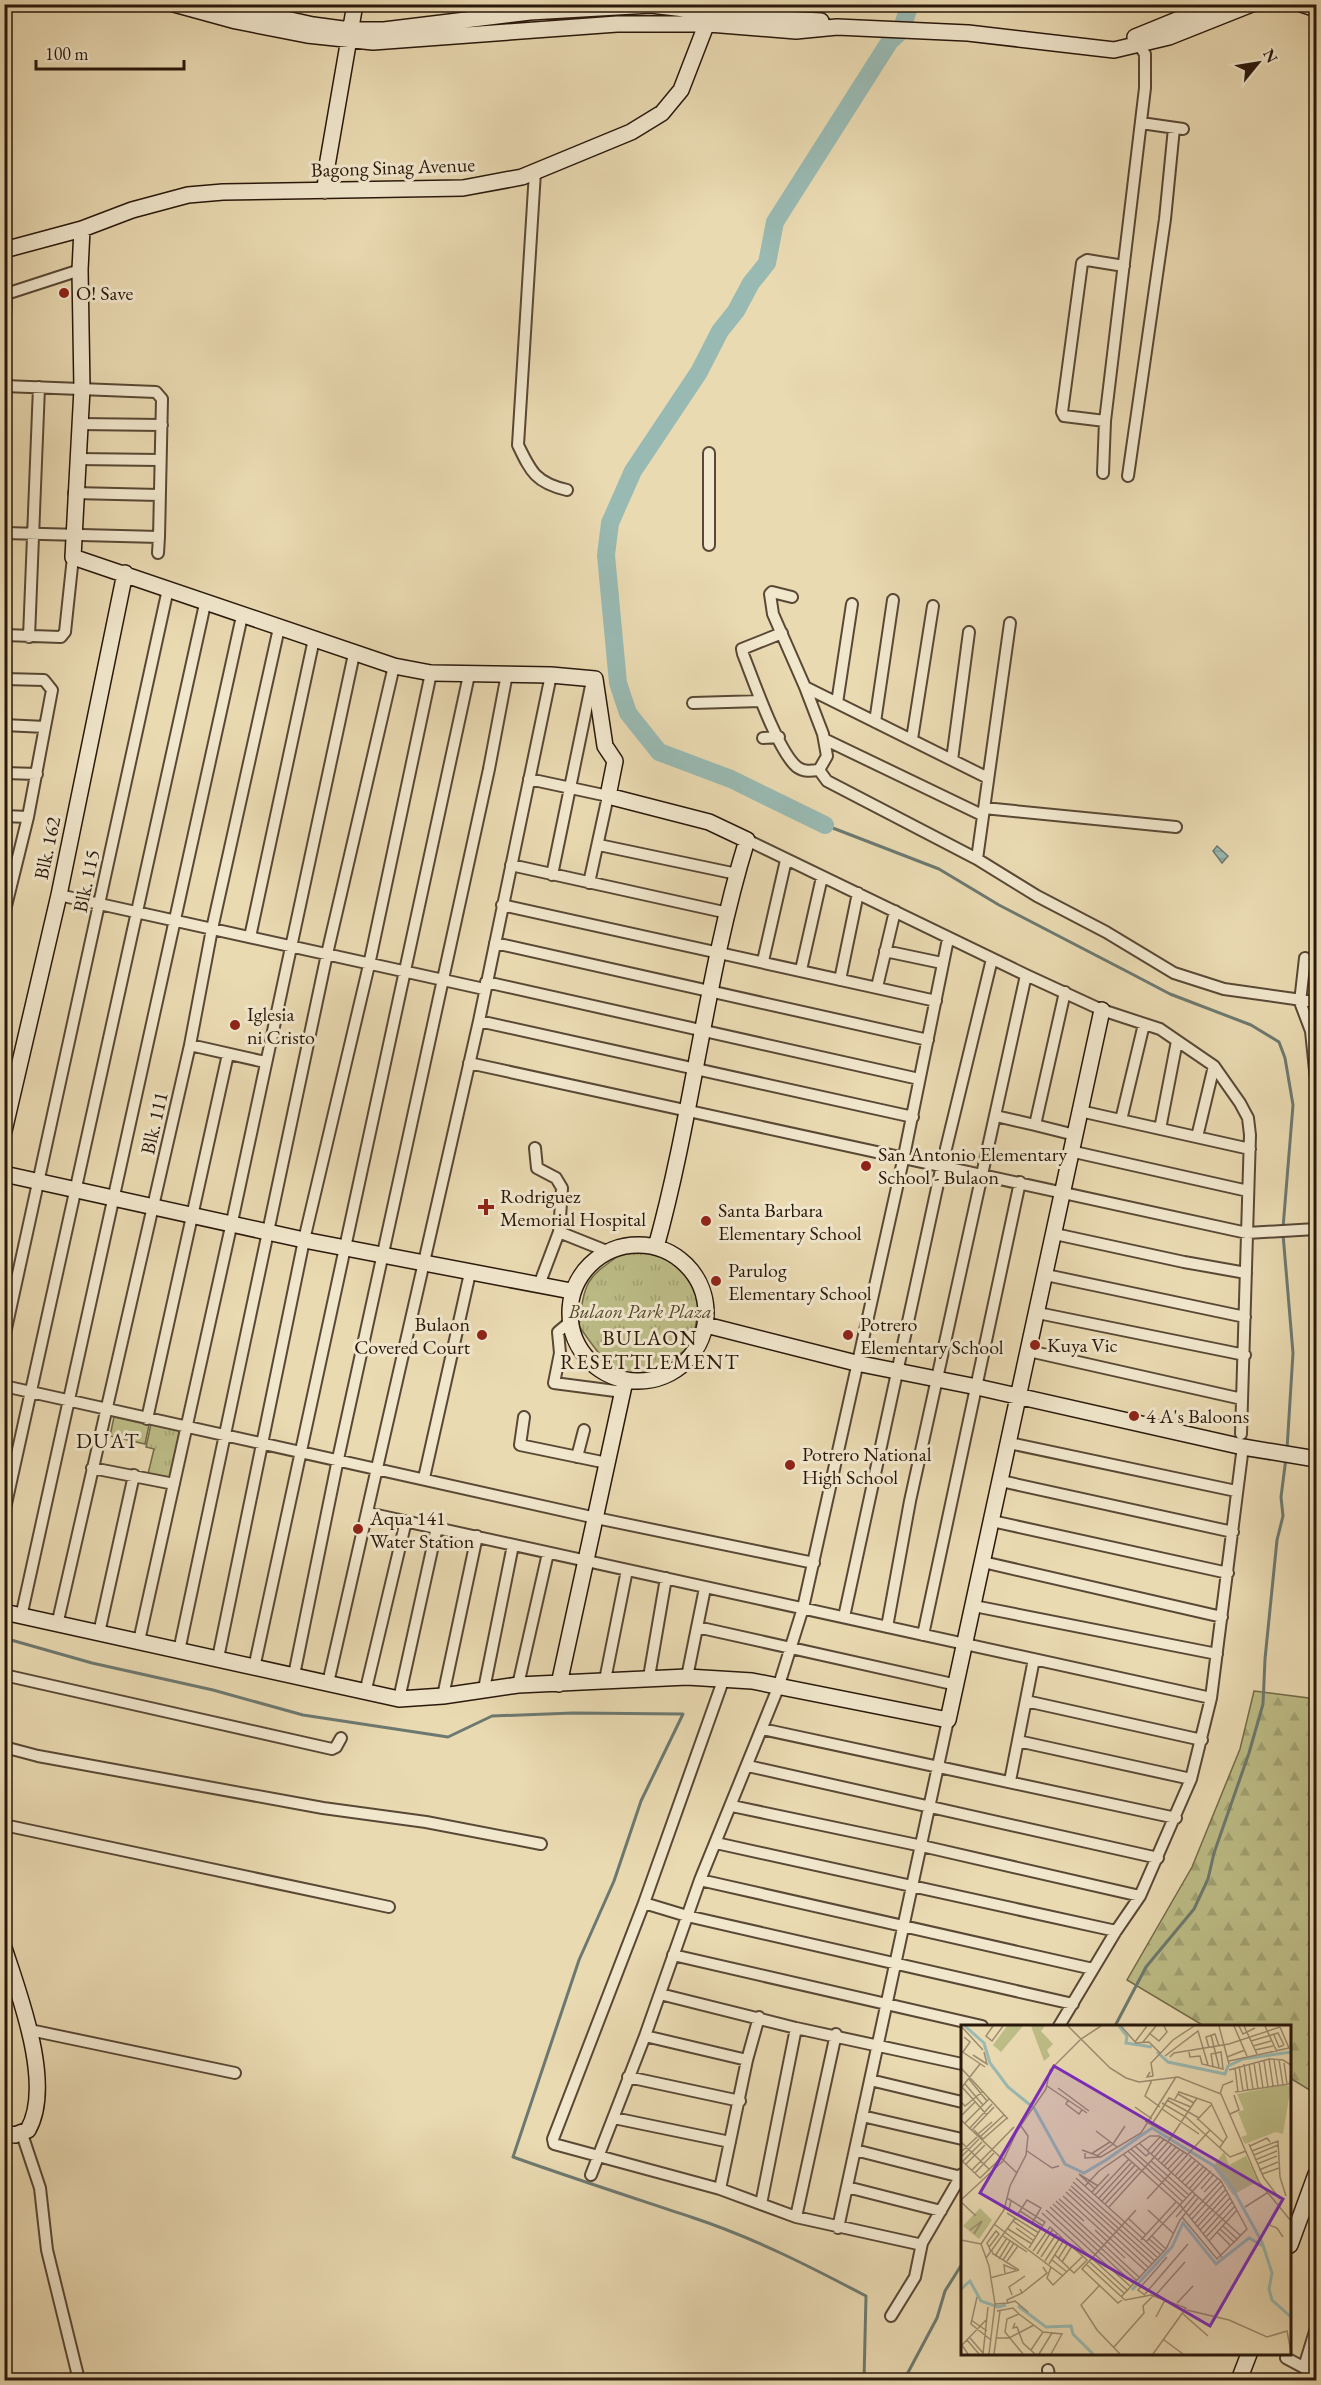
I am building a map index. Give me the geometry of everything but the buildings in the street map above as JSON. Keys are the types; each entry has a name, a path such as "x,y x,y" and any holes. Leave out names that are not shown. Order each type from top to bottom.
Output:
{"street":[{"path":"174,4 236,21 349,35 393,43 476,33 710,18 733,13 760,18 837,24 1136,41 1169,37 1252,4"},
{"path":"218,4 349,35"},
{"path":"325,191 355,4"},
{"path":"958,30 1114,50 1216,4"},
{"path":"1301,4 1317,9"},
{"path":"710,18 796,32 837,24"},
{"name":"Bagong Sinag Avenue","path":"4,250 82,229 132,210 188,195 234,191 464,188 506,182 631,132 662,113 681,90 710,18"},
{"path":"1104,473 1105,421 1146,65 1145,54 1136,41"},
{"path":"1128,476 1179,129 1141,123"},
{"path":"535,172 518,445 529,468 544,485 567,490"},
{"path":"4,635 61,637 65,632 74,534 74,493 82,389 80,270 82,229"},
{"path":"1105,421 1064,416 1062,412 1082,263 1087,260 1124,266"},
{"path":"4,339 5,294 80,270"},
{"path":"4,386 156,392 162,399 158,553"},
{"path":"29,637 39,387"},
{"path":"79,424 162,425"},
{"path":"709,453 709,545"},
{"path":"77,459 160,460"},
{"path":"74,493 159,495"},
{"path":"4,533 159,537"},
{"path":"72,557 125,573 205,604 394,666 431,673 593,678 597,681 605,746 615,760 599,845 589,883"},
{"name":"Blk. 162","path":"4,1131 59,895 125,573"},
{"name":"Blk. 115","path":"4,1338 168,589"},
{"path":"792,597 772,592 770,594 773,614 805,687 824,739 827,756 819,770"},
{"path":"875,722 893,600"},
{"path":"4,1513 205,604"},
{"path":"837,703 852,604"},
{"path":"912,739 933,606"},
{"path":"21,1617 242,616"},
{"path":"977,859 1010,623"},
{"name":"Blk. 111","path":"57,1625 190,1045 212,929 279,628"},
{"path":"952,760 969,632"},
{"path":"782,633 742,649 761,701 793,763 800,769 819,770 831,784 977,859 1028,891 1106,932 1174,973 1224,989 1300,1002 1317,1002"},
{"path":"250,937 314,639"},
{"path":"139,1641 354,654"},
{"path":"179,1651 327,954 394,666"},
{"path":"218,1658 304,1240 369,965 431,673"},
{"path":"294,1675 441,979 489,770 507,674"},
{"path":"254,1668 470,675"},
{"path":"328,1683 479,1021 551,675"},
{"path":"552,875 572,788 593,678"},
{"path":"4,679 44,680 52,690 28,817 5,912"},
{"path":"805,687 988,778"},
{"path":"693,703 761,701"},
{"path":"4,725 45,727"},
{"path":"763,738 779,737"},
{"path":"824,739 983,812 1176,827"},
{"path":"4,773 37,774"},
{"path":"529,779 608,796 709,822 895,911 948,939 1102,1010 1160,1029 1214,1066 1248,1118 1250,1149 1241,1434"},
{"path":"4,816 28,817"},
{"path":"656,1247 688,1109 736,874 747,840"},
{"path":"599,845 736,874"},
{"path":"763,962 786,860"},
{"path":"4,862 16,862"},
{"path":"511,865 728,913"},
{"path":"801,970 822,877"},
{"path":"840,980 858,893"},
{"path":"59,895 369,965 703,1029 919,1079"},
{"path":"502,905 936,1000"},
{"path":"877,987 895,911"},
{"path":"591,2175 645,2036 700,1880 778,1688 803,1608 856,1363 913,1117 948,939"},
{"path":"495,943 928,1040"},
{"path":"885,951 942,963"},
{"path":"1305,958 1300,1002 1314,1031 1317,1080"},
{"path":"844,1617 942,1165 992,959"},
{"path":"887,1627 910,1501 1026,975"},
{"path":"1035,1125 1065,992"},
{"path":"838,2228 1102,1010"},
{"path":"479,1021 913,1117"},
{"path":"1121,1120 1144,1024"},
{"path":"1160,1129 1177,1041"},
{"path":"190,1045 265,1062"},
{"path":"147,1419 228,1054"},
{"path":"469,1063 904,1156 1020,1182 1061,1194 1247,1233 1311,1230"},
{"path":"1197,1137 1214,1066"},
{"path":"1080,1111 1250,1149"},
{"path":"996,1116 1075,1135"},
{"path":"535,1148 537,1168 556,1178 562,1188 560,1232 539,1285"},
{"path":"1070,1152 1248,1191"},
{"path":"4,1174 232,1222 304,1240 346,1246 422,1264 571,1291"},
{"path":"923,1635 1020,1182"},
{"path":"560,1232 609,1252"},
{"path":"1055,1234 1246,1273"},
{"path":"570,1322 561,1327 558,1332 560,1353 554,1383 624,1386 657,1380 681,1368 696,1352 706,1325 705,1295 691,1270 673,1255 656,1247 620,1246 583,1271 571,1291 570,1322 583,1352 624,1386"},
{"path":"424,1478 470,1273"},
{"path":"1046,1275 1245,1317"},
{"path":"1038,1312 1245,1355"},
{"path":"706,1325 856,1363 1311,1458"},
{"path":"1029,1351 1242,1399"},
{"path":"4,1386 596,1518 814,1563"},
{"path":"559,1684 624,1386"},
{"path":"524,1417 520,1445 607,1463"},
{"path":"577,1457 584,1430"},
{"path":"1009,1443 1236,1491"},
{"path":"1060,2025 1116,1931 1140,1896 1176,1818 1191,1779 1211,1698 1242,1454"},
{"path":"92,1468 174,1484"},
{"path":"99,1634 134,1475"},
{"path":"1001,1480 1233,1532"},
{"path":"368,1513 1211,1698"},
{"path":"365,1693 406,1521"},
{"path":"992,1521 1228,1573"},
{"path":"399,1699 437,1527"},
{"path":"443,1696 477,1536"},
{"path":"483,1689 513,1545"},
{"path":"518,1685 548,1553"},
{"path":"983,1562 1222,1617"},
{"path":"605,1680 627,1570"},
{"path":"649,1677 666,1578"},
{"path":"687,1677 705,1588"},
{"path":"974,1606 1217,1654"},
{"path":"4,1612 399,1699 443,1696 518,1685 649,1677 724,1678 752,1681 948,1720"},
{"path":"697,1627 957,1685"},
{"path":"1010,1781 1035,1659"},
{"path":"4,1675 332,1749 336,1747 341,1738"},
{"path":"724,1678 644,1903 553,2139 559,2147 720,2189 796,2217 838,2228 922,2243"},
{"path":"1026,1701 1202,1740"},
{"path":"762,1729 939,1765 1176,1818"},
{"path":"1018,1741 1191,1779"},
{"path":"4,1747 38,1756 323,1808 426,1822 541,1844"},
{"path":"748,1766 1158,1858"},
{"path":"732,1806 922,1846 1140,1896"},
{"path":"4,1825 389,1907"},
{"path":"716,1843 1116,1931"},
{"path":"700,1880 1093,1969"},
{"path":"644,1903 687,1916 1073,2004"},
{"path":"4,1948 30,2030 37,2093 32,2124 22,2134 4,2133"},
{"path":"673,1955 977,2025"},
{"path":"660,1994 796,2028 837,2034 961,2064"},
{"path":"720,2189 747,2060 759,2017"},
{"path":"760,2204 796,2028"},
{"path":"30,2030 236,2073"},
{"path":"796,2217 837,2034"},
{"path":"645,2036 747,2060"},
{"path":"628,2077 740,2101"},
{"path":"870,2080 961,2102"},
{"path":"862,2116 961,2139"},
{"path":"614,2118 730,2142"},
{"path":"22,2134 40,2188 47,2250 79,2380"},
{"path":"855,2150 961,2176"},
{"path":"1291,2235 1317,2174"},
{"path":"891,2316 915,2277 922,2243 961,2178"},
{"path":"847,2187 941,2211"},
{"path":"1304,2367 1316,2329"},
{"path":"1239,2380 1249,2355"},
{"path":"1286,2358 1317,2374"}],"green space":[{"name":"Bulaon Park Plaza","path":"628,1249 675,1259 701,1299 691,1347 653,1369 639,1374 628,1374 617,1370 593,1346 579,1326 584,1297 591,1279 604,1266"},
{"path":"114,1417 149,1425 145,1444 110,1436"},
{"path":"151,1424 182,1431 172,1480 148,1474 154,1449 146,1447"},
{"path":"1254,1691 1316,1699 1316,2094 1291,2079 1291,2025 1202,2025 1127,1980 1192,1867 1240,1749"}],"water":[{"path":"1217,846 1228,856 1222,863 1213,851"}],"waterway":[{"path":"825,825 731,779 659,752 628,713 618,683 606,555 610,523 633,471 699,372 720,331 767,263 775,222 890,41 901,31 910,4"},
{"path":"825,825 939,869 999,905 1170,994 1251,1025 1279,1042 1285,1058 1293,1105 1283,1228"},
{"path":"1283,1234 1293,1353 1287,1449"},
{"path":"1116,2025 1146,1967 1194,1909 1208,1879 1214,1853 1249,1753 1263,1704 1265,1659 1277,1540 1283,1516 1281,1497 1286,1458"},
{"path":"4,1638 92,1663 213,1690 303,1715 448,1737 492,1716 573,1713 683,1714 641,1801 614,1881 579,1960 513,2157 736,2234 802,2263 866,2296 864,2380"},
{"path":"904,2380 937,2318 945,2291 961,2266"}],"place":[{"name":"O! Save","path":"64,293"},
{"name":"Iglesia ni Cristo","path":"235,1025"},
{"name":"San Antonio Elementary School - Bulaon","path":"866,1166"},
{"name":"Rodriguez Memorial Hospital","path":"486,1207"},
{"name":"Santa Barbara Elementary School","path":"706,1221"},
{"name":"Parulog Elementary School","path":"716,1281"},
{"name":"Bulaon Covered Court","path":"482,1335"},
{"name":"Potrero Elementary School","path":"848,1335"},
{"name":"Kuya Vic","path":"1035,1345"},
{"name":"4 A's Baloons","path":"1134,1416"},
{"name":"Potrero National High School","path":"790,1465"},
{"name":"Aqua 141 Water Station","path":"358,1529"}],"district":[{"name":"BULAON RESETTLEMENT","path":"650,1350"},
{"name":"DUAT","path":"108,1441"}]}
